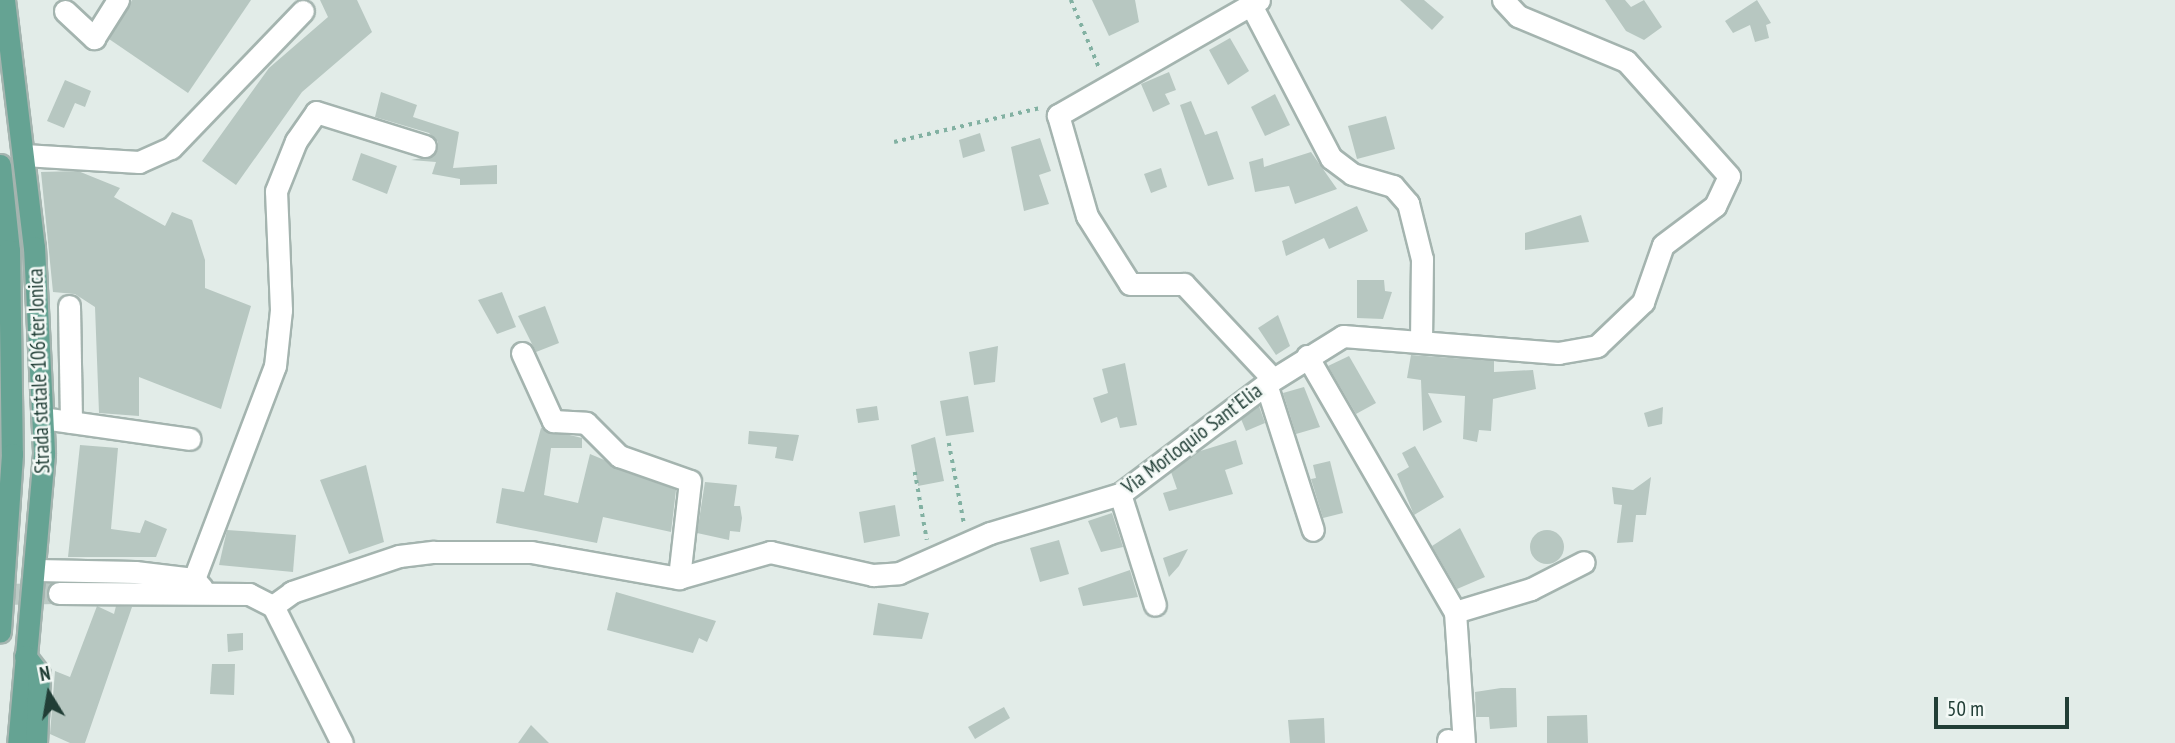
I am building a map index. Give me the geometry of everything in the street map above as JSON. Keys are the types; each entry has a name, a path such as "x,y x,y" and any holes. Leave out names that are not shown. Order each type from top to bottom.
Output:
{"main road":[{"name":"Strada statale 106 ter Jonica","path":"5,0 24,155 43,418 37,570 25,656 18,743"},
{"name":"Strada statale 106 ter Jonica","path":"0,164 9,250 12,454 0,632"},
{"path":"25,656 38,674 36,743"}],"street":[{"path":"62,4 94,38 118,0"},
{"name":"Via Morloquio Sant'Elia","path":"272,606 292,592 399,556 434,552 531,552 679,578 770,552 873,575 899,573 968,543 1120,494 1269,381 1307,356 1357,333 1558,353 1597,346 1643,302 1664,245 1677,229 1724,195 1724,164 1626,61 1518,16 1503,0"},
{"path":"1313,530 1269,381 1184,284 1130,284 1087,216 1058,115 1106,85 1255,2 1331,158 1352,174 1393,186 1408,203 1422,259 1421,340"},
{"path":"24,155 139,162 171,148 303,11"},
{"path":"59,593 177,599 199,585 275,366 281,310 276,191 296,141 316,112 425,146"},
{"path":"69,306 71,422"},
{"path":"522,353 554,421 586,423 619,456 690,481 679,578"},
{"path":"1307,356 1455,612 1453,742"},
{"path":"43,418 190,439"},
{"path":"1120,494 1155,605"},
{"path":"1455,612 1531,589 1584,562"},
{"path":"37,570 199,585 249,594 272,606 342,743"}],"path":[{"path":"1071,0 1106,85"},
{"path":"894,142 1042,107 1058,115"},
{"path":"949,443 968,543"},
{"path":"915,471 931,559"}],"building":[{"path":"132,0 251,0 188,93 109,39"},
{"path":"320,0 357,0 372,32 302,92 236,185 202,161 269,68 328,17"},
{"path":"1092,0 1135,0 1139,22 1109,36"},
{"path":"1400,0 1424,0 1444,17 1432,30"},
{"path":"1605,0 1625,0 1631,7 1644,0 1662,27 1644,40 1626,31"},
{"path":"1757,0 1771,23 1766,25 1769,38 1755,42 1750,25 1733,33 1725,21"},
{"path":"1230,38 1249,71 1228,85 1209,50"},
{"path":"1169,72 1176,90 1165,94 1170,104 1153,112 1141,84"},
{"path":"65,80 91,91 85,107 75,103 64,128 47,121"},
{"path":"381,92 417,105 413,117 459,132 453,168 497,165 497,184 460,185 460,179 432,174 436,162 411,160 433,156 438,142 429,133 375,117"},
{"path":"1275,94 1290,125 1265,136 1251,107"},
{"path":"1191,101 1205,135 1217,131 1234,179 1208,186 1180,105"},
{"path":"1386,116 1395,149 1357,159 1348,126"},
{"path":"980,133 985,151 963,158 959,140"},
{"path":"1040,138 1051,171 1039,175 1049,204 1024,211 1011,147"},
{"path":"1311,152 1337,189 1295,204 1289,186 1255,192 1249,162 1263,158 1264,167"},
{"path":"361,153 397,166 387,194 352,180"},
{"path":"1161,168 1167,187 1151,193 1144,174"},
{"path":"78,171 120,188 114,197 165,226 172,212 192,220 205,260 205,288 251,306 221,409 139,377 139,416 99,413 95,307 75,294 53,292 41,172"},
{"path":"1357,206 1368,231 1329,249 1324,238 1286,256 1282,241"},
{"path":"1581,215 1589,242 1525,250 1525,233"},
{"path":"1357,280 1384,280 1385,291 1392,292 1383,319 1357,318"},
{"path":"502,292 516,327 497,334 478,300"},
{"path":"545,306 559,343 536,352 518,316"},
{"path":"1278,315 1290,346 1276,355 1258,328"},
{"path":"998,346 995,382 974,385 969,352"},
{"path":"1411,355 1494,361 1494,372 1533,370 1536,389 1493,399 1491,431 1479,430 1477,442 1463,439 1465,396 1428,393 1442,422 1423,431 1421,380 1407,378"},
{"path":"1349,356 1376,403 1356,414 1328,366"},
{"path":"1125,363 1137,425 1120,428 1117,417 1101,423 1093,398 1108,393 1102,369"},
{"path":"1304,387 1320,427 1296,434 1283,393"},
{"path":"968,396 974,432 946,436 940,401"},
{"path":"877,406 879,420 858,423 856,409"},
{"path":"1259,406 1265,423 1246,431 1241,419"},
{"path":"1663,407 1662,424 1648,427 1644,413"},
{"path":"541,428 582,438 582,448 551,448 544,495 578,503 590,454 676,490 671,532 603,517 597,543 496,523 502,488 524,492"},
{"path":"749,431 799,435 793,461 775,458 777,447 748,444"},
{"path":"935,437 944,481 918,486 911,445"},
{"path":"1236,440 1243,464 1225,470 1233,494 1169,511 1163,493 1177,489 1171,472 1197,452"},
{"path":"80,445 118,448 111,529 140,533 145,520 167,529 156,557 68,557"},
{"path":"1415,446 1444,497 1414,515 1397,474 1409,467 1402,453"},
{"path":"1330,461 1343,513 1323,518 1311,479 1316,478 1313,465"},
{"path":"366,465 384,542 349,554 320,480"},
{"path":"1651,477 1646,515 1636,515 1633,542 1617,543 1622,505 1614,504 1612,487 1633,490"},
{"path":"705,482 737,485 734,506 740,506 740,532 730,531 729,540 697,533"},
{"path":"895,505 900,536 864,543 859,512"},
{"path":"1112,513 1123,547 1101,552 1088,521"},
{"path":"1460,528 1485,577 1457,589 1432,546"},
{"path":"227,530 296,535 293,572 219,565"},
{"path":"1547,530 1559,535 1564,547 1559,559 1547,564 1535,559 1530,547 1535,535"},
{"path":"1059,540 1069,574 1040,582 1030,548"},
{"path":"1188,549 1179,566 1169,577 1163,558"},
{"path":"1130,570 1138,597 1083,606 1078,588"},
{"path":"616,592 716,621 707,642 699,638 693,653 607,630"},
{"path":"878,603 929,613 922,639 873,635"},
{"path":"97,606 114,614 116,606 132,607 85,743 70,743 50,734 55,671 70,677"},
{"path":"243,633 243,650 228,652 227,634"},
{"path":"212,664 235,664 234,695 210,694"},
{"path":"1516,688 1517,727 1490,729 1489,717 1476,717 1475,692"},
{"path":"1004,707 1010,718 975,739 968,727"},
{"path":"1587,715 1588,743 1547,743 1547,716"},
{"path":"1324,718 1325,743 1290,743 1288,720"},
{"path":"531,725 549,743 518,743"}],"tunnel":[{"path":"0,594 59,593"}]}
